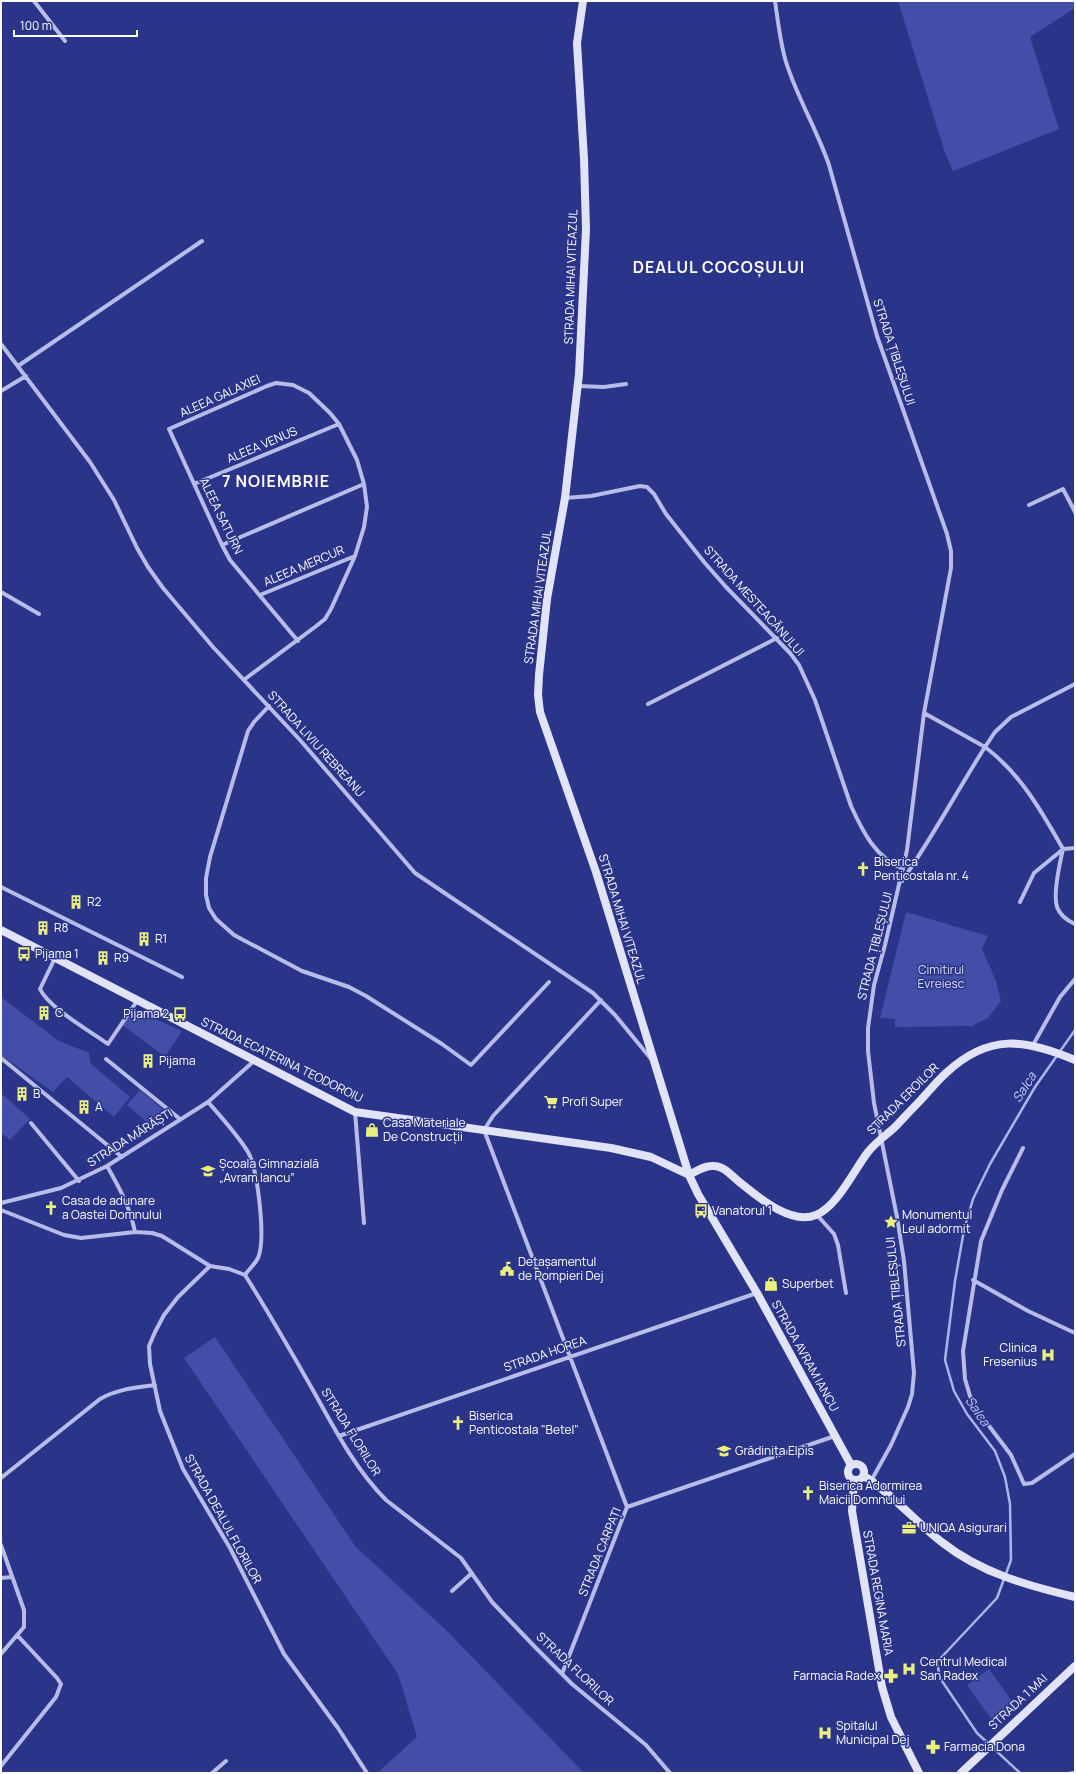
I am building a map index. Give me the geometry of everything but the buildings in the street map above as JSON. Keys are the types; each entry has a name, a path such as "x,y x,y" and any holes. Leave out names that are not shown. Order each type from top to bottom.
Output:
{"main road":[{"name":"STRADA MIHAI VITEAZUL","path":"583,1 577,43 584,159 585,248 578,386 565,498 548,599 538,695 540,712 596,872 689,1175"},
{"name":"STRADA ECATERINA TEODOROIU","path":"1,930 355,1112 626,1151 664,1162 689,1175"},
{"name":"STRADA EROILOR","path":"817,1215 828,1207 838,1196 868,1152 881,1138 894,1128 946,1072 976,1051 1003,1043 1033,1045 1072,1059"},
{"path":"689,1175 708,1166 720,1167 756,1194 788,1214 801,1217 817,1215"},
{"name":"STRADA AVRAM IANCU","path":"689,1175 698,1194 757,1293 851,1465"},
{"path":"858,1464 862,1466 864,1476 858,1480 854,1480 849,1477 847,1473 848,1468 851,1465 858,1464"},
{"path":"864,1476 886,1492 941,1542 965,1558 1012,1579 1047,1591 1075,1597"},
{"name":"STRADA REGINA MARIA","path":"854,1480 852,1511 882,1687 891,1717 919,1773"},
{"name":"STRADA 1 MAI","path":"961,1773 1075,1666"}],"street":[{"path":"34,1 65,41"},
{"name":"STRADA ȚIBLEȘULUI","path":"775,1 778,25 786,62 820,140 829,165 877,336 947,534 951,551 951,568 924,713 911,822 903,868 886,945 874,985 868,1028 868,1052 881,1138 897,1217 904,1261 914,1373 912,1394 908,1407 896,1435 871,1481"},
{"path":"18,366 202,241"},
{"name":"STRADA LIVIU REBREANU","path":"1,344 104,482 148,567 184,613 300,740 415,873 574,979 601,1000 654,1063"},
{"path":"1,391 26,376"},
{"name":"ALEEA GALAXIEI","path":"169,429 255,390 276,384 293,385 309,393 330,413 339,424 357,460 364,484 367,507 366,516 355,556 339,596 325,619 245,679"},
{"path":"578,386 604,387 626,384"},
{"name":"ALEEA VENUS","path":"194,484 339,424"},
{"name":"ALEEA SATURN","path":"169,429 230,560 298,640"},
{"path":"222,545 364,484"},
{"name":"STRADA MESTEACĂNULUI","path":"565,498 591,496 640,486 647,487 654,494 666,514 704,562 726,587 790,652 799,665 811,689 849,800 859,824 867,838 884,858 903,868"},
{"path":"1029,505 1063,489 1075,512"},
{"name":"ALEEA MERCUR","path":"260,595 355,556"},
{"path":"1,592 39,614"},
{"path":"648,704 777,638"},
{"name":"STRADA ȚIBLEȘULUI","path":"900,882 926,846 962,783 995,732 1011,717 1075,684"},
{"path":"269,706 248,731 210,857 206,878 206,895 209,908 216,919 234,935 302,972 349,987 366,996 418,1031 442,1044 471,1065 548,982"},
{"path":"924,713 985,747 998,757 1043,813 1063,849 1058,872 1056,905 1059,912 1070,922 1075,924"},
{"path":"1020,902 1034,873 1063,849 1075,848"},
{"path":"1,886 182,977"},
{"path":"55,958 40,989 44,997 73,1020 108,1044 137,1001"},
{"path":"1033,1045 1060,997 1075,979"},
{"path":"601,1000 493,1116 484,1130 627,1507"},
{"path":"1,1058 122,1157"},
{"path":"106,1059 180,1119"},
{"name":"STRADA MĂRĂȘTI","path":"1,1202 61,1188 107,1166 208,1102 254,1061"},
{"path":"1,1210 64,1235 81,1238 136,1232 162,1236 210,1266 245,1275 258,1258 260,1249 258,1190 248,1153 234,1131 208,1102"},
{"path":"355,1112 364,1223"},
{"path":"31,1123 79,1180"},
{"path":"1023,1148 1002,1190 981,1241 973,1280 963,1351 963,1366 970,1396 977,1410 1011,1455 1024,1484 1032,1483 1075,1454"},
{"path":"107,1166 121,1189 130,1211 136,1232"},
{"path":"817,1215 834,1234 838,1245 846,1293"},
{"name":"STRADA DEALUL FLORILOR","path":"210,1266 178,1297 164,1315 149,1346 150,1364 160,1411 180,1462 230,1548 274,1637 294,1670 338,1728 366,1773"},
{"name":"STRADA FLORILOR","path":"245,1275 339,1436 376,1490 386,1500 461,1558 492,1602 562,1674 646,1745 670,1773"},
{"path":"973,1280 1028,1311 1075,1333"},
{"name":"STRADA HOREA","path":"339,1436 757,1293"},
{"path":"1,1478 100,1399 112,1392 155,1386"},
{"name":"STRADA CARPAȚI","path":"562,1674 627,1507 836,1436"},
{"path":"1,1545 24,1610 24,1626 1,1654"},
{"path":"452,1591 472,1573"},
{"path":"1,1578 12,1577"},
{"path":"1,1766 56,1697 61,1684 17,1635"},
{"path":"212,1773 226,1761"}],"green space":[{"path":"898,1 1075,1 1075,8 1030,37 1059,129 953,171 944,150"},
{"name":"Cimitirul Evreiesc","path":"906,912 988,936 982,949 996,981 1001,1001 988,1018 972,1026 895,1027 895,1019 880,1018"},
{"path":"1,997 59,1041 89,1053 91,1064 130,1097 114,1117 67,1077 53,1092 1,1055"},
{"path":"133,1009 182,1031 165,1057 122,1025"},
{"path":"140,1090 166,1112 152,1127 127,1105"},
{"path":"1,1093 30,1119 10,1140 1,1133"},
{"path":"215,1337 355,1546 448,1632 584,1773 377,1773 417,1737 398,1674 184,1358"},
{"path":"989,1669 1016,1707 994,1723 967,1685"}],"waterway":[{"name":"Salca","path":"1020,1773 977,1733 940,1678 937,1662 997,1598 1011,1560 1010,1504 1005,1477 995,1451 967,1414 954,1391 945,1360 955,1281 964,1230 973,1199 990,1164 1035,1087 1075,1030"},
{"name":"Salca","path":"1069,1773 1075,1772"}],"place":[{"name":"Biserica Penticostala nr. 4","path":"863,869"},
{"name":"R2","path":"76,902"},
{"name":"R8","path":"43,928"},
{"name":"R1","path":"144,939"},
{"name":"Pijama 1","path":"24,954"},
{"name":"R9","path":"103,958"},
{"name":"C","path":"44,1013"},
{"name":"Pijama 2","path":"180,1014"},
{"name":"Pijama","path":"148,1061"},
{"name":"B","path":"22,1094"},
{"name":"Profi Super","path":"551,1102"},
{"name":"A","path":"84,1107"},
{"name":"Casa Materiale De Construcții","path":"372,1130"},
{"name":"Școala Gimnazială „Avram Iancu”","path":"208,1171"},
{"name":"Casa de adunare a Oastei Domnului","path":"51,1208"},
{"name":"Vanatorul 1","path":"701,1211"},
{"name":"Monumentul Leul adormit","path":"891,1222"},
{"name":"Detașamentul de Pompieri Dej","path":"507,1269"},
{"name":"Superbet","path":"771,1284"},
{"name":"Clinica Fresenius","path":"1048,1355"},
{"name":"Biserica Penticostala \"Betel\"","path":"458,1423"},
{"name":"Grădinița Elpis","path":"724,1451"},
{"name":"Biserica Adormirea Maicii Domnului","path":"808,1493"},
{"name":"UNIQA Asigurari","path":"909,1528"},
{"name":"Centrul Medical San Radex","path":"909,1669"},
{"name":"Farmacia Radex","path":"891,1676"},
{"name":"Spitalul Municipal Dej","path":"825,1733"},
{"name":"Farmacia Dona","path":"933,1747"}],"district":[{"name":"DEALUL COCOȘULUI","path":"719,267"},
{"name":"7 NOIEMBRIE","path":"276,481"}]}
